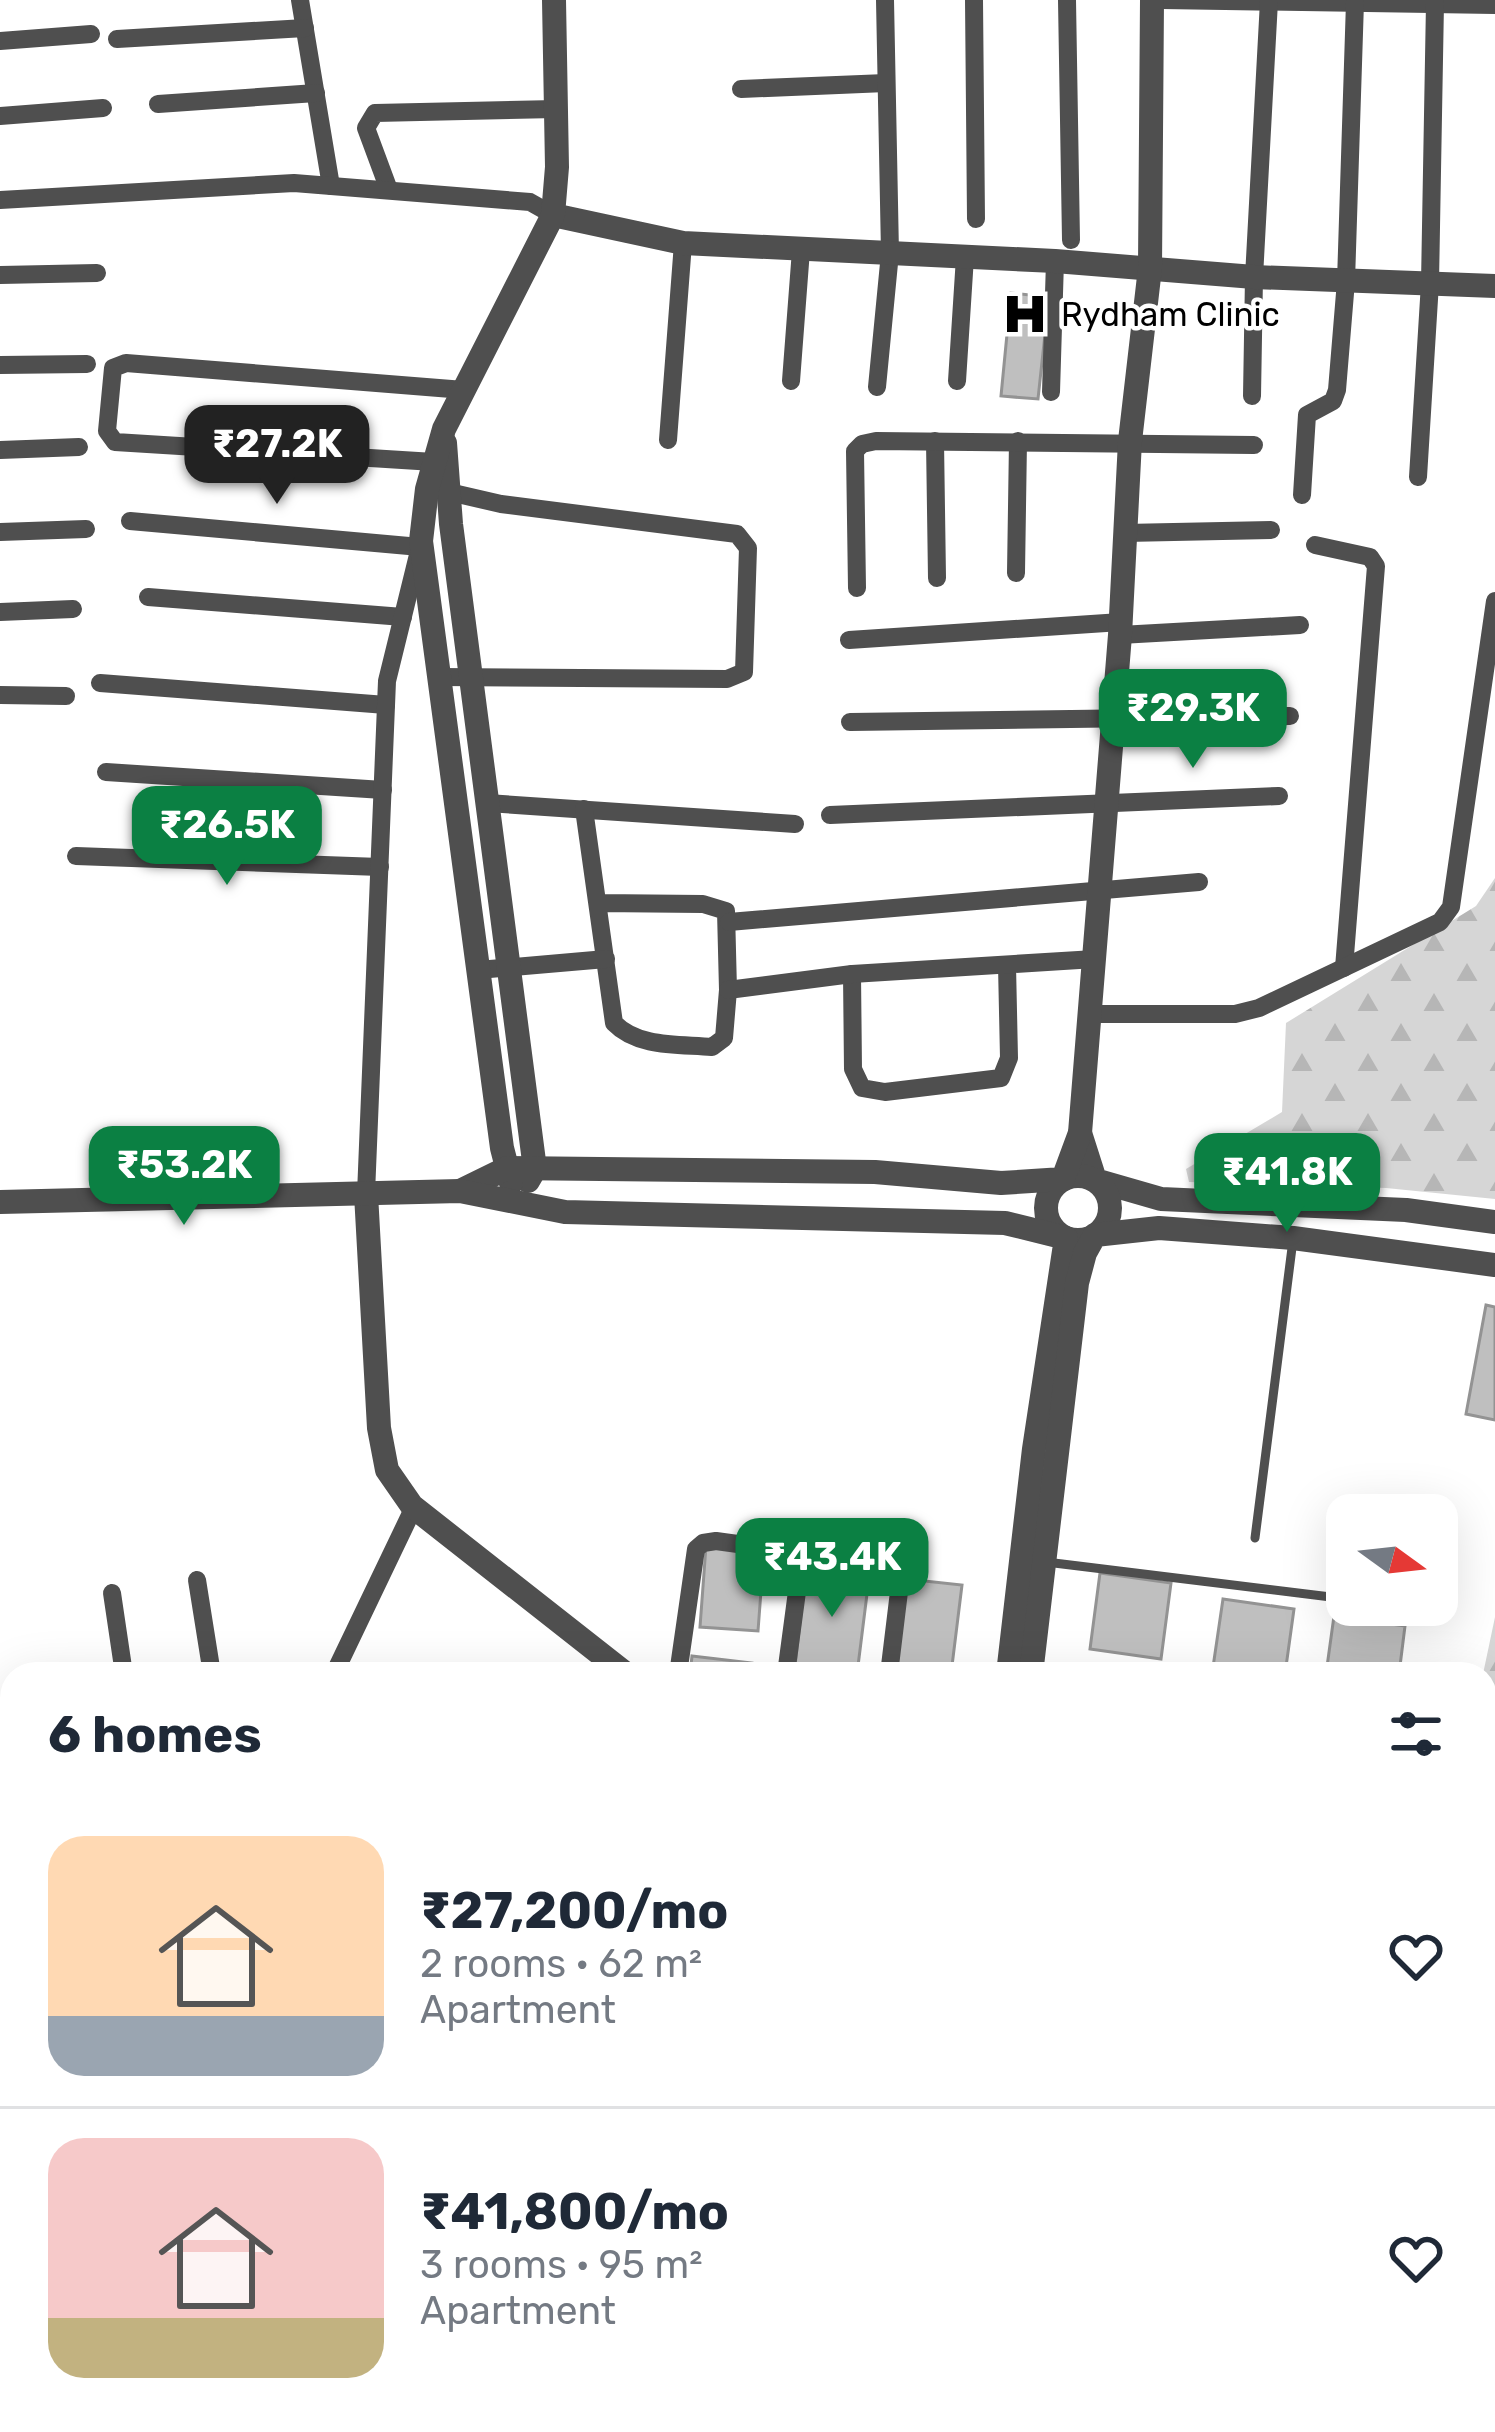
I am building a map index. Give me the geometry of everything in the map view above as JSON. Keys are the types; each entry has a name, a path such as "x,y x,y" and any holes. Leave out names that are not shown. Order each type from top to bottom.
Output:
{"street":[{"path":"300,0 331,186"},
{"path":"554,0 553,215 445,428 427,489 420,544 387,681 366,1194 379,1428 388,1470 414,1507 611,1662"},
{"path":"877,388 890,253 885,0"},
{"path":"974,0 976,219"},
{"path":"1066,0 1071,240"},
{"path":"1066,1238 1050,1225 1046,1205 1048,1194 1064,1179 1080,1133 1114,716 1130,441 1150,268 1157,0 1495,5"},
{"path":"1252,396 1269,2"},
{"path":"1302,495 1307,416 1333,400 1337,390 1346,281 1355,2"},
{"path":"1418,477 1430,283 1436,3"},
{"path":"117,39 305,28"},
{"path":"0,41 91,34"},
{"path":"741,89 886,83"},
{"path":"158,104 316,93"},
{"path":"0,116 103,108"},
{"path":"389,190 366,128 375,113 556,109"},
{"path":"0,200 294,183 530,202 553,215 683,243 1254,277 1495,286"},
{"path":"668,440 683,243"},
{"path":"791,381 801,250"},
{"path":"957,381 965,257"},
{"path":"1051,392 1055,262"},
{"path":"0,275 97,273"},
{"path":"434,462 115,442 107,431 113,368 126,363 464,390"},
{"path":"0,365 86,364"},
{"path":"445,428 471,676 535,1168 516,1202"},
{"path":"856,587 855,451 876,440 1254,445"},
{"path":"935,441 937,578"},
{"path":"1016,573 1018,441"},
{"path":"0,450 79,447"},
{"path":"439,677 738,678 744,672 748,548 737,534 501,504 449,492"},
{"path":"130,521 420,544"},
{"path":"0,532 86,529"},
{"path":"1125,533 1271,530"},
{"path":"420,544 478,970 516,1202"},
{"path":"1316,545 1370,557 1376,566 1345,968"},
{"path":"148,597 403,617"},
{"path":"1090,1014 1235,1014 1259,1008 1440,922 1450,908 1495,601"},
{"path":"0,612 73,609"},
{"path":"849,640 1300,625"},
{"path":"100,683 386,705"},
{"path":"0,695 66,696"},
{"path":"850,722 1290,716"},
{"path":"106,772 383,790"},
{"path":"830,815 1280,796"},
{"path":"487,803 795,824"},
{"path":"584,809 614,1023 625,1035 643,1041 712,1047 724,1038 726,911 719,905 598,903"},
{"path":"76,856 380,867"},
{"path":"729,922 1199,882"},
{"path":"478,970 606,959"},
{"path":"728,990 852,974 1095,959"},
{"path":"852,974 853,1069 862,1088 885,1092 1001,1078 1009,1058 1006,965"},
{"path":"1033,1662 1077,1283 1085,1253 1110,1208 1080,1133"},
{"path":"460,1191 508,1168 875,1172 1001,1183 1085,1176 1161,1199 1406,1210 1495,1222"},
{"path":"0,1202 460,1191 565,1212 1006,1223 1086,1239 1159,1228 1293,1238 1495,1265"},
{"path":"1009,1662 1034,1449 1066,1238"},
{"path":"340,1662 414,1507"},
{"path":"680,1662 696,1550 716,1541 902,1568 890,1662"},
{"path":"788,1662 802,1554"},
{"path":"197,1580 210,1662"},
{"path":"112,1593 122,1662"}],"lane":[{"path":"1256,1538 1293,1238"},
{"path":"1046,1562 1326,1596"}],"green space":[{"path":"1495,878 1495,1199 1386,1188 1189,1182 1186,1169 1282,1112 1286,1023 1476,906"},
{"path":"1495,1617 1495,1662 1486,1662"}],"building":[{"path":"1011,293 1049,297 1038,399 1001,396"},
{"path":"1486,1305 1495,1307 1495,1420 1466,1414"},
{"path":"706,1546 764,1551 758,1631 700,1627"},
{"path":"807,1563 870,1570 858,1662 795,1662"},
{"path":"1100,1573 1171,1583 1161,1659 1090,1649"},
{"path":"906,1579 962,1585 952,1662 895,1662"},
{"path":"1223,1599 1294,1609 1287,1662 1214,1662"},
{"path":"1333,1626 1405,1626 1400,1662 1328,1662"},
{"path":"692,1656 743,1662 691,1662"}],"place":[{"name":"Rydham Clinic","path":"1025,314"}]}
